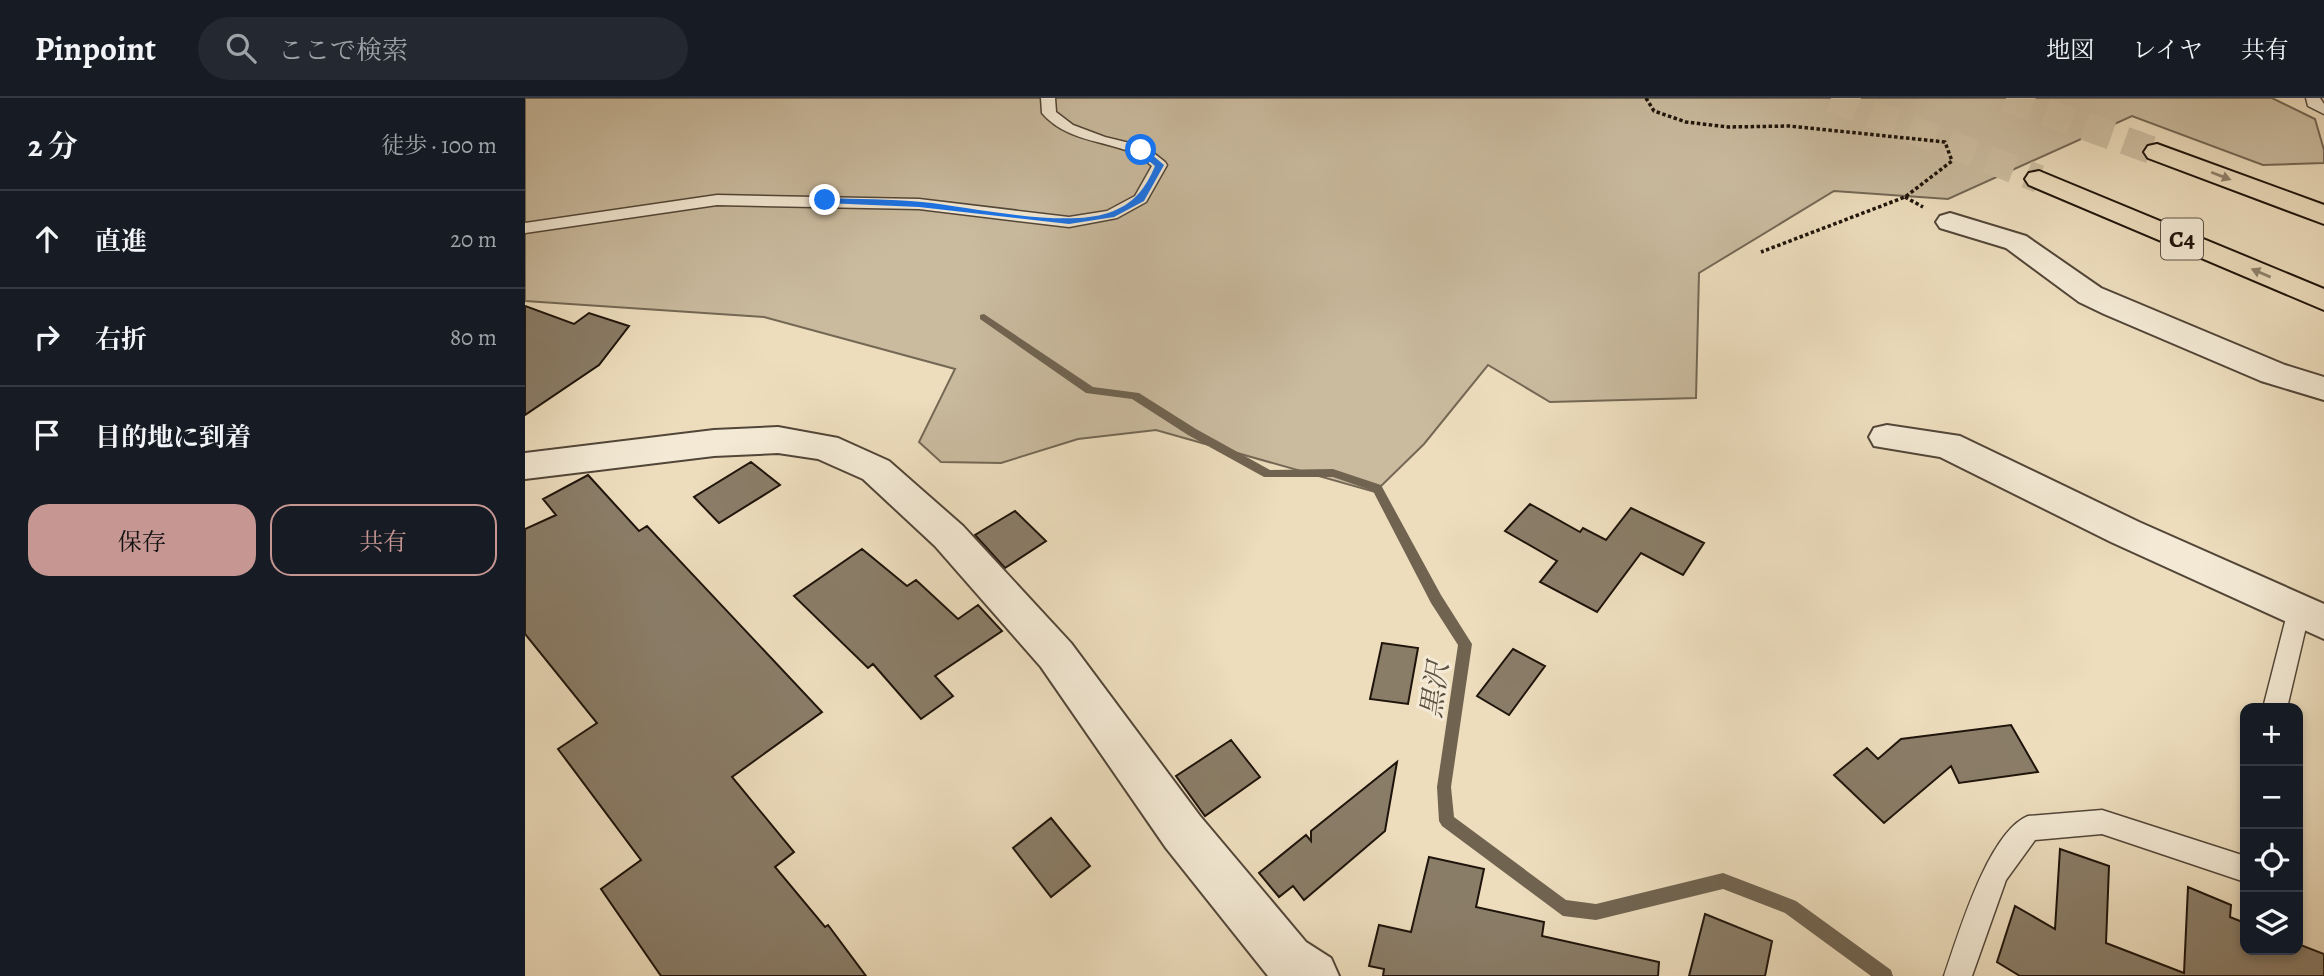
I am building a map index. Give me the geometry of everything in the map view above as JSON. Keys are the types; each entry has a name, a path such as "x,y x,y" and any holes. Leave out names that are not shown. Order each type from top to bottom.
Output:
{"highway":[{"path":"2157,152 2324,215"},
{"name":"C4","path":"2039,179 2324,300"}],"street":[{"path":"1950,222 2015,242 2091,295 2115,307 2273,373 2324,389"},
{"path":"1887,437 1947,445 2125,532 2311,616"},
{"path":"525,466 714,443 778,440 825,447 876,470 949,536 1056,654 1182,832 1287,960 1313,976"}],"lane":[{"path":"525,228 717,200 919,204 1069,222 1111,215 1141,199 1160,165 1141,150 1100,140 1068,128 1049,113 1048,98"},
{"path":"2313,98 2313,103 2324,110"},
{"path":"2277,703 2311,616"},
{"path":"1958,976 1995,873 2028,828 2102,822 2240,867"}],"path":[{"path":"1646,98 1654,111 1686,122 1728,127 1789,126 1945,142 1952,161 1938,175 1905,197 1761,253"}],"shaded area":[{"path":"525,98 2272,98 2315,119 2324,150 2324,163 2263,165 2132,116 1948,199 1834,191 1699,273 1696,398 1550,402 1488,365 1424,444 1375,492 1156,430 1078,439 1001,463 941,462 919,442 955,369 764,317 525,301"}],"building":[{"path":"525,306 574,324 589,313 629,326 599,365 525,415"},
{"path":"751,462 780,485 719,523 694,497"},
{"path":"588,475 639,531 647,526 822,712 732,777 794,852 775,867 825,927 828,925 866,976 661,976 601,889 641,860 558,749 597,723 525,634 525,529 556,515 543,499"},
{"path":"1530,504 1580,532 1583,528 1606,540 1631,508 1704,543 1683,575 1641,553 1597,612 1540,582 1557,561 1505,531"},
{"path":"1015,511 1046,541 1005,568 975,535"},
{"path":"862,549 907,586 916,580 958,619 978,605 1002,631 935,676 953,696 921,719 873,664 868,668 794,596"},
{"path":"1382,643 1418,648 1408,704 1370,699"},
{"path":"1513,649 1545,666 1509,715 1477,696"},
{"path":"2011,725 2038,772 1959,783 1951,766 1884,823 1834,775 1867,748 1878,759 1901,739"},
{"path":"1231,740 1260,777 1205,816 1176,776"},
{"path":"1397,762 1385,831 1304,900 1293,886 1279,897 1259,873 1306,835 1311,841 1311,831"},
{"path":"1051,818 1090,866 1051,897 1013,848"},
{"path":"2060,849 2109,866 2106,943 2184,973 2188,887 2231,905 2230,917 2240,921 2240,955 2303,955 2303,946 2324,954 2324,976 2020,976 1997,962 2015,906 2055,929"},
{"path":"1429,857 1484,869 1476,907 1544,922 1542,936 1659,962 1658,976 1383,976 1384,969 1369,966 1379,925 1411,932"},
{"path":"1705,914 1772,941 1765,976 1689,976"}],"waterway":[{"name":"黒沢","path":"984,317 1090,390 1135,396 1192,432 1268,474 1333,473 1377,488 1436,599 1465,644 1444,787 1447,821 1563,908 1596,912 1723,881 1790,907 1885,976"}],"tunnel":[{"path":"1831,98 2039,179"},
{"path":"2006,98 2157,152"}],"route":[{"path":"825,200 919,204 1069,222 1111,215 1141,199 1160,165 1141,150"}]}
